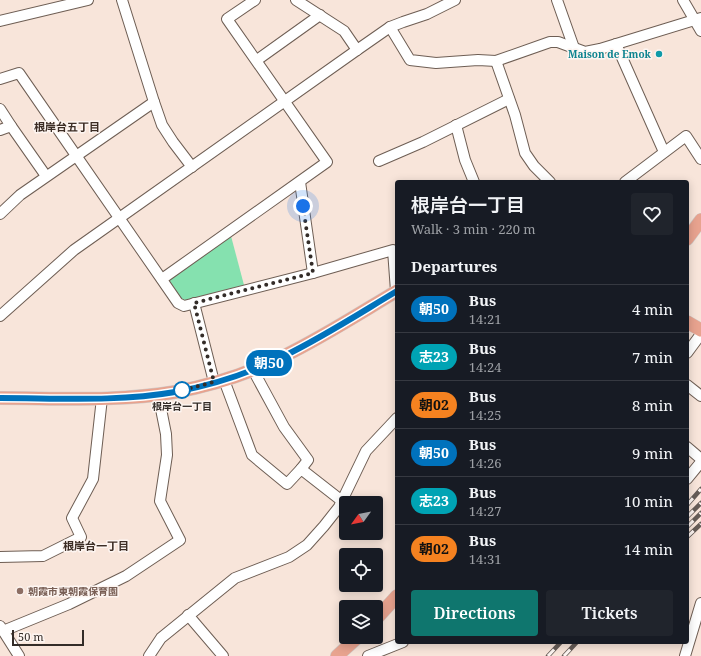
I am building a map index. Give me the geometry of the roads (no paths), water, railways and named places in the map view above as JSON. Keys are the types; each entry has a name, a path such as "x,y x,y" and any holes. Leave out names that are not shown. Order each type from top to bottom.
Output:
{"main road":[{"path":"689,235 701,220"},
{"path":"0,398 102,398 158,394 176,392 219,381 253,370 302,347 395,292"},
{"path":"689,323 701,330"},
{"path":"383,611 395,598"},
{"path":"337,656 350,644"}],"street":[{"path":"0,21 88,0"},
{"path":"122,0 162,125 192,167"},
{"path":"162,279 327,162 228,19 255,0"},
{"path":"296,0 344,31 357,50"},
{"path":"0,316 69,255 120,217 286,102 390,27 427,14 455,0"},
{"path":"557,0 574,48"},
{"path":"683,0 698,19 701,31"},
{"path":"257,60 320,16"},
{"path":"390,27 410,60 436,63 478,60 496,61 550,42 558,42 585,52 698,19"},
{"path":"616,44 664,152"},
{"path":"496,61 526,154 534,166 548,180"},
{"path":"0,79 19,73 178,303 184,306 313,273 393,250 395,270"},
{"path":"379,161 509,99"},
{"path":"0,214 20,195 46,176 154,102"},
{"path":"0,109 46,176"},
{"path":"456,125 465,160 473,180"},
{"path":"0,130 11,126"},
{"path":"628,180 686,136 701,159"},
{"path":"300,182 313,273"},
{"path":"194,303 219,381 252,455 287,484 308,460 284,427 253,370"},
{"path":"689,350 701,334"},
{"path":"689,387 701,396"},
{"path":"19,656 2,628 69,604 126,576 180,540 160,501 167,455 166,434 158,394"},
{"path":"0,557 42,556 81,537 72,518 93,479 102,398"},
{"path":"344,496 366,451 395,420"},
{"path":"689,449 701,460 689,476"},
{"path":"301,469 339,499"},
{"path":"150,656 161,638 235,578 289,557 306,545 324,526 339,505"},
{"path":"689,642 701,602"},
{"path":"188,615 223,656"},
{"path":"368,656 398,644"},
{"path":"685,656 689,644"}],"railway":[{"path":"689,503 701,489"},
{"path":"689,515 701,503"},
{"path":"689,525 701,513"},
{"path":"689,535 701,524"},
{"path":"548,656 559,644"},
{"path":"564,656 575,644"}],"place":[{"name":"Maison de Emok","path":"659,54"},
{"name":"根岸台一丁目","path":"182,390"},
{"name":"朝霞市東朝霞保育園","path":"20,591"}],"district":[{"name":"根岸台五丁目","path":"67,126"},
{"name":"根岸台一丁目","path":"96,545"}]}
